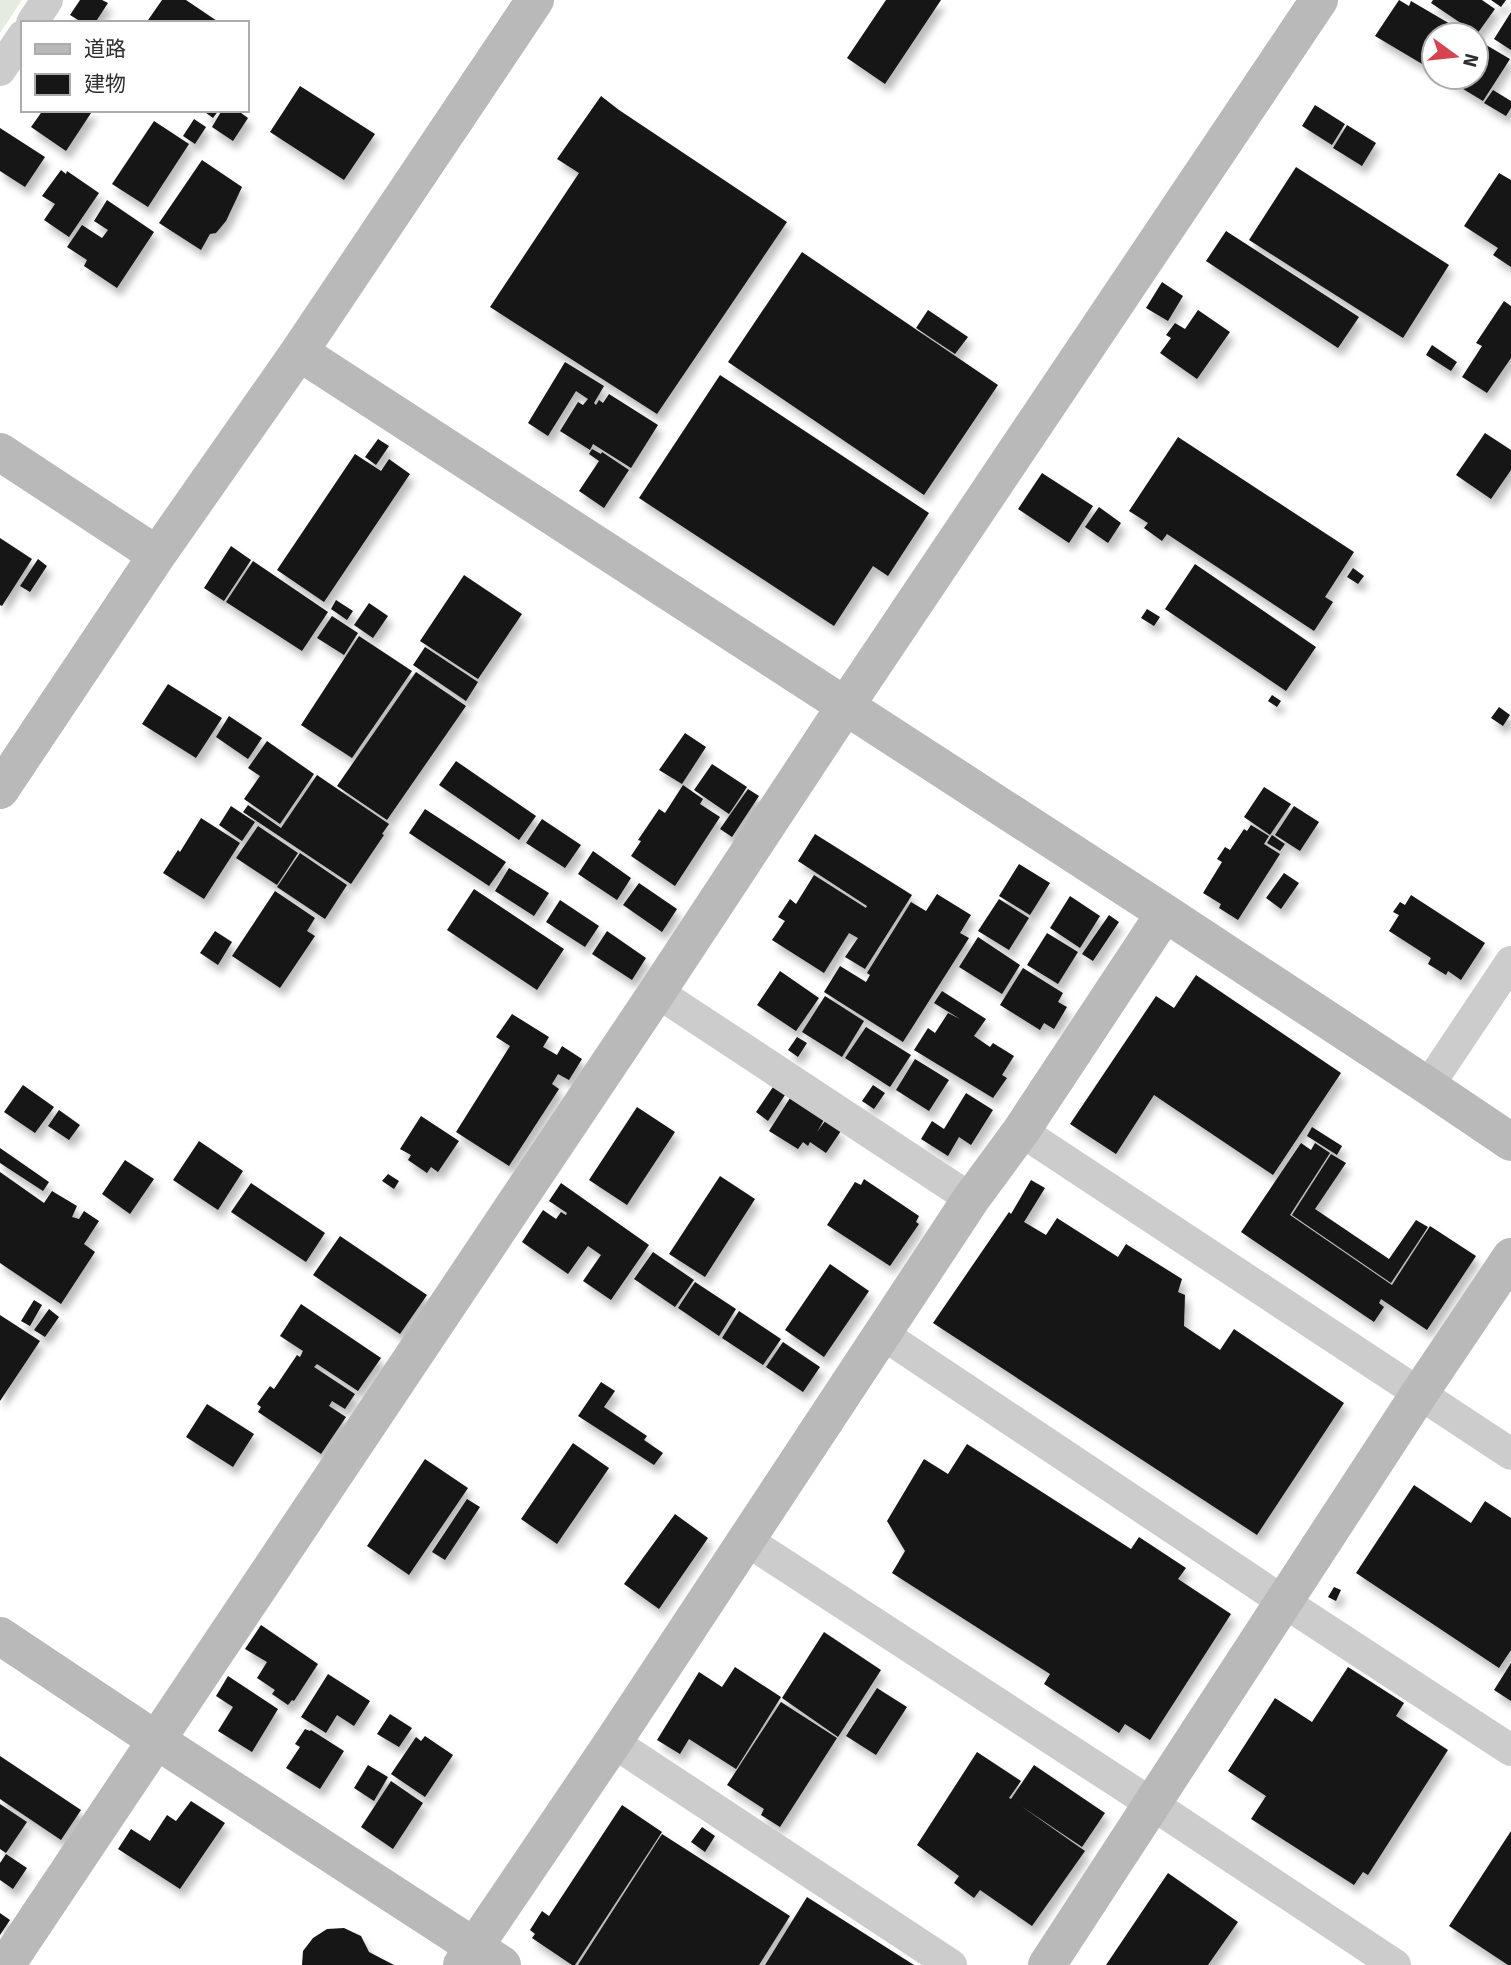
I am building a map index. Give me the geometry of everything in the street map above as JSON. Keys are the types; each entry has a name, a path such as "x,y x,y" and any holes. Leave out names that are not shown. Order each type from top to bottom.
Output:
{"street":[{"path":"33,21 47,0"},
{"path":"0,790 535,0"},
{"path":"6,1965 1319,0"},
{"path":"0,70 21,39"},
{"path":"299,352 846,705 1511,1142"},
{"path":"0,452 157,555"},
{"path":"0,1636 480,1959 613,1742 881,1333 971,1199 1021,1131 1165,913"},
{"path":"1428,1086 1511,962"},
{"path":"657,992 971,1199"},
{"path":"1021,1131 1511,1454"},
{"path":"1047,1965 1419,1394 1511,1258"},
{"path":"881,1333 1511,1750"},
{"path":"746,1540 1395,1965"},
{"path":"613,1742 951,1965"}],"shaded area":[{"path":"0,0 22,0 0,33"}],"building":[{"path":"80,0 102,0 108,3 96,21 80,21 70,15"},
{"path":"162,0 186,0 217,21 147,21"},
{"path":"886,0 941,0 885,84 847,58"},
{"path":"1399,0 1409,6 1411,1 1445,21 1420,21 1420,63 1375,36"},
{"path":"1433,0 1482,0 1495,9 1486,21 1458,21 1431,3"},
{"path":"1491,0 1506,0 1501,7"},
{"path":"1511,12 1511,50 1494,39"},
{"path":"1490,47 1510,59 1490,90"},
{"path":"300,86 375,134 344,180 270,132"},
{"path":"1493,90 1511,101 1511,108 1506,116 1484,103"},
{"path":"1466,91 1489,91 1483,101"},
{"path":"601,96 787,222 657,414 490,307 579,173 557,159"},
{"path":"1315,105 1345,124 1332,145 1302,126"},
{"path":"42,112 92,112 66,151 31,127"},
{"path":"205,112 218,112 213,118"},
{"path":"221,112 240,112 248,118 233,141 212,127"},
{"path":"194,119 206,127 195,144 183,136"},
{"path":"154,121 189,144 148,207 112,184"},
{"path":"1347,125 1376,143 1362,166 1333,148"},
{"path":"0,128 45,157 25,187 0,171"},
{"path":"202,160 242,187 226,221 216,233 210,234 201,250 159,223"},
{"path":"1296,167 1449,265 1403,338 1249,240"},
{"path":"61,170 66,174 67,171 99,193 69,237 44,220 55,204 42,196"},
{"path":"1499,173 1511,180 1511,267 1493,255 1498,248 1464,226"},
{"path":"107,200 154,232 117,288 84,266 87,260 67,247 82,225 102,238 108,230 94,221"},
{"path":"1226,231 1359,317 1338,348 1206,261"},
{"path":"802,252 998,385 924,495 728,362"},
{"path":"1162,282 1183,296 1168,321 1146,308"},
{"path":"1504,301 1511,306 1511,358 1487,393 1462,377 1482,346 1476,343"},
{"path":"928,310 968,337 955,354 916,328"},
{"path":"1198,310 1230,332 1197,379 1160,353 1171,338 1166,335 1175,323 1185,329"},
{"path":"1432,345 1457,362 1451,371 1426,355"},
{"path":"565,362 604,386 594,403 596,405 599,400 603,403 609,394 658,425 631,468 593,444 590,450 560,431 578,402 583,405 588,399 576,391 548,436 528,423"},
{"path":"720,375 929,513 888,576 873,566 834,626 639,498"},
{"path":"1485,433 1511,450 1511,470 1491,499 1456,475"},
{"path":"1178,437 1354,552 1325,597 1333,602 1314,631 1167,534 1162,541 1144,528 1148,523 1129,511"},
{"path":"378,439 389,446 376,465 365,457"},
{"path":"592,449 601,454 602,452 629,470 604,508 579,491 599,461 589,454"},
{"path":"355,454 381,471 389,459 410,474 324,602 277,570"},
{"path":"1042,473 1093,506 1069,543 1018,509"},
{"path":"1099,507 1121,523 1108,543 1085,527"},
{"path":"0,538 32,559 2,606 0,605"},
{"path":"231,546 251,560 224,601 204,588"},
{"path":"38,559 47,566 30,592 20,586"},
{"path":"253,561 328,612 302,651 226,602"},
{"path":"1195,564 1316,647 1286,691 1165,609"},
{"path":"1353,568 1364,576 1358,584 1347,577"},
{"path":"464,575 522,614 478,679 420,641"},
{"path":"336,600 353,611 347,620 331,609"},
{"path":"369,603 388,616 373,638 354,625"},
{"path":"1147,609 1160,617 1154,626 1141,618"},
{"path":"332,616 358,633 344,655 317,638"},
{"path":"359,636 412,671 352,758 301,725"},
{"path":"425,647 478,682 466,701 413,665"},
{"path":"416,672 466,706 387,820 337,786"},
{"path":"168,684 222,718 196,758 142,724"},
{"path":"1272,695 1281,701 1277,707 1268,701"},
{"path":"1499,707 1510,715 1503,726 1491,718"},
{"path":"229,716 262,738 248,759 216,737"},
{"path":"685,733 706,747 682,784 659,770"},
{"path":"267,741 314,774 280,824 244,799 260,776 248,768"},
{"path":"456,761 536,816 519,840 439,785"},
{"path":"712,764 747,787 729,814 694,790"},
{"path":"317,775 389,824 351,884 243,812 248,805 281,828"},
{"path":"683,785 703,799 700,804 720,817 675,886 631,856 641,841 638,840 659,809 665,813"},
{"path":"1264,787 1291,804 1270,835 1244,817"},
{"path":"748,789 759,796 732,837 720,829"},
{"path":"231,806 255,822 242,841 219,825"},
{"path":"1294,806 1319,822 1300,851 1275,835"},
{"path":"425,809 506,862 489,886 409,833"},
{"path":"201,818 240,843 204,899 163,873"},
{"path":"542,819 581,845 565,868 526,843"},
{"path":"1251,825 1269,836 1264,844 1280,854 1238,920 1219,908 1221,904 1203,893 1222,862 1217,859 1225,847 1230,850 1244,829 1247,831"},
{"path":"258,826 298,853 277,885 236,858"},
{"path":"815,834 912,895 865,969 845,957 858,938 849,933 824,973 772,940 785,921 778,917 790,899 796,904 814,875 866,908 867,906 798,861"},
{"path":"1272,835 1285,844 1280,851 1267,843"},
{"path":"593,851 631,878 617,900 578,874"},
{"path":"300,853 347,885 325,919 277,887"},
{"path":"1019,864 1050,883 1030,915 999,896"},
{"path":"509,868 549,893 534,916 495,891"},
{"path":"1284,873 1299,883 1281,909 1266,898"},
{"path":"639,883 677,909 662,932 623,905"},
{"path":"474,889 564,949 537,990 447,930"},
{"path":"275,891 315,918 307,931 315,936 280,988 232,956"},
{"path":"937,894 971,915 960,933 969,938 903,1042 824,992 840,966 866,982 870,975 867,973 911,902 926,911"},
{"path":"1411,895 1485,943 1461,980 1448,971 1446,975 1428,964 1431,958 1389,931 1399,915 1393,912 1400,902 1405,905"},
{"path":"1070,896 1100,916 1080,948 1050,928"},
{"path":"999,899 1029,918 1009,950 978,931"},
{"path":"560,900 599,926 585,947 546,922"},
{"path":"1109,915 1119,922 1093,961 1082,954"},
{"path":"215,931 232,942 218,965 200,953"},
{"path":"607,931 646,958 632,980 592,954"},
{"path":"1047,933 1078,952 1058,984 1027,965"},
{"path":"978,937 1020,965 1002,994 959,967"},
{"path":"1023,968 1063,993 1058,1002 1067,1007 1054,1029 1044,1023 1040,1030 1000,1005"},
{"path":"780,971 819,998 796,1031 757,1005"},
{"path":"1196,975 1341,1073 1273,1175 1154,1095 1116,1154 1070,1124 1156,996 1174,1008"},
{"path":"942,991 986,1019 974,1036 990,1047 993,1043 1014,1056 1002,1075 1007,1078 993,1098 914,1050 928,1028 935,1033 948,1013 960,1019 934,1003"},
{"path":"825,996 864,1021 842,1057 802,1032"},
{"path":"512,1014 549,1037 543,1047 557,1055 562,1046 582,1059 569,1080 558,1074 552,1084 559,1089 509,1166 456,1132 510,1046 496,1037"},
{"path":"866,1027 911,1055 890,1087 845,1058"},
{"path":"797,1037 807,1043 798,1057 788,1050"},
{"path":"915,1059 949,1080 929,1111 896,1090"},
{"path":"23,1085 54,1107 35,1133 4,1112"},
{"path":"873,1085 885,1093 874,1109 862,1101"},
{"path":"773,1087 785,1095 768,1121 756,1112"},
{"path":"966,1093 993,1110 971,1145 959,1137 948,1156 921,1139 932,1121 944,1129"},
{"path":"790,1098 824,1120 817,1132 825,1121 841,1131 826,1153 810,1142 808,1146 803,1142 798,1149 769,1131"},
{"path":"637,1107 675,1132 627,1205 589,1180"},
{"path":"59,1110 80,1125 69,1140 48,1126"},
{"path":"421,1116 459,1141 438,1172 431,1167 427,1173 408,1160 411,1155 400,1149"},
{"path":"1312,1127 1342,1146 1337,1155 1307,1136"},
{"path":"199,1141 243,1171 218,1210 173,1180"},
{"path":"1301,1143 1311,1150 1315,1143 1330,1153 1290,1215 1392,1285 1430,1226 1476,1256 1427,1330 1381,1299 1379,1303 1384,1307 1374,1322 1241,1232"},
{"path":"0,1148 49,1182 43,1191 0,1163"},
{"path":"1331,1154 1346,1163 1315,1209 1389,1259 1416,1220 1428,1227 1391,1283 1292,1215"},
{"path":"125,1160 154,1179 130,1214 102,1194"},
{"path":"0,1172 44,1203 52,1191 77,1206 72,1217 79,1219 84,1211 99,1221 84,1244 95,1252 61,1304 0,1263"},
{"path":"388,1174 399,1181 394,1189 382,1181"},
{"path":"720,1176 755,1199 705,1277 669,1254"},
{"path":"864,1179 919,1216 916,1222 919,1224 890,1266 827,1225 855,1182 861,1185"},
{"path":"1031,1180 1045,1188 1024,1222 1046,1235 1057,1218 1118,1257 1126,1244 1182,1279 1178,1292 1185,1295 1184,1326 1220,1350 1234,1329 1344,1403 1257,1535 933,1323 1009,1212 1011,1214"},
{"path":"251,1183 325,1233 306,1262 231,1212"},
{"path":"561,1183 649,1245 611,1300 583,1281 601,1255 588,1246 568,1274 522,1242 543,1210 556,1219 561,1212 566,1215 567,1213 549,1201"},
{"path":"340,1236 427,1295 400,1334 313,1275"},
{"path":"653,1252 694,1280 675,1307 634,1279"},
{"path":"830,1264 869,1291 824,1357 785,1330"},
{"path":"695,1282 736,1309 719,1336 678,1308"},
{"path":"34,1300 42,1305 30,1326 21,1321"},
{"path":"301,1304 381,1358 358,1391 317,1364 314,1367 355,1394 345,1409 332,1401 329,1406 346,1417 321,1454 258,1412 261,1407 257,1404 270,1386 274,1389 297,1355 300,1357 303,1351 280,1336"},
{"path":"49,1309 59,1317 45,1337 34,1330"},
{"path":"739,1311 781,1339 763,1365 722,1338"},
{"path":"0,1315 40,1341 0,1401"},
{"path":"783,1342 820,1367 803,1392 766,1367"},
{"path":"601,1382 615,1391 604,1407 647,1436 644,1440 663,1453 654,1465 578,1416"},
{"path":"207,1404 254,1434 233,1467 186,1437"},
{"path":"573,1443 609,1468 557,1544 521,1519"},
{"path":"967,1444 1131,1549 1139,1537 1186,1568 1178,1579 1231,1614 1150,1740 1125,1724 1119,1733 1044,1684 1050,1674 892,1573 905,1551 887,1521 924,1459 948,1474"},
{"path":"425,1459 468,1488 409,1575 367,1546"},
{"path":"1414,1485 1471,1523 1485,1501 1511,1518 1511,1650 1499,1668 1356,1573"},
{"path":"467,1499 480,1507 445,1560 432,1552"},
{"path":"675,1514 708,1538 659,1609 624,1584"},
{"path":"1334,1587 1341,1590 1336,1601 1328,1597"},
{"path":"261,1625 318,1664 294,1701 288,1705 272,1694 275,1690 257,1678 267,1662 245,1649"},
{"path":"824,1632 881,1670 838,1737 782,1698"},
{"path":"1511,1663 1511,1701 1494,1690"},
{"path":"735,1667 781,1697 736,1769 689,1739 680,1754 657,1740 699,1672 722,1687"},
{"path":"1348,1667 1404,1703 1396,1716 1448,1750 1368,1875 1363,1872 1354,1885 1251,1819 1266,1796 1228,1771 1275,1698 1312,1722"},
{"path":"328,1674 370,1701 354,1726 337,1715 326,1733 301,1717"},
{"path":"228,1676 278,1709 252,1752 218,1731 233,1707 216,1696"},
{"path":"877,1688 907,1707 876,1755 846,1736"},
{"path":"781,1702 837,1738 780,1827 761,1815 764,1809 727,1785"},
{"path":"390,1714 412,1728 399,1747 377,1734"},
{"path":"305,1729 344,1751 320,1789 286,1768 300,1747 295,1744"},
{"path":"425,1736 453,1755 425,1797 391,1774 416,1737 421,1741"},
{"path":"977,1752 1021,1781 1009,1798 1011,1799 1034,1765 1105,1813 1082,1847 1021,1806 1085,1851 1032,1926 980,1890 974,1898 954,1883 959,1876 917,1845"},
{"path":"0,1756 81,1810 61,1840 0,1799"},
{"path":"368,1765 388,1777 374,1801 354,1788"},
{"path":"391,1781 423,1803 393,1849 361,1827"},
{"path":"191,1801 225,1823 180,1889 118,1849 131,1829 150,1841 167,1815 176,1821"},
{"path":"0,1804 27,1822 6,1853 0,1849"},
{"path":"622,1805 662,1832 575,1965 572,1965 532,1938 535,1934 530,1930 542,1911 549,1916"},
{"path":"702,1827 715,1836 705,1852 691,1842"},
{"path":"1511,1831 1511,1965 1508,1965 1449,1926"},
{"path":"662,1834 790,1916 759,1965 578,1965"},
{"path":"6,1854 27,1868 13,1889 0,1880 0,1863"},
{"path":"1168,1873 1238,1922 1208,1965 1106,1965"},
{"path":"807,1897 914,1965 765,1965"},
{"path":"0,1913 10,1920 0,1935"},
{"path":"344,1928 361,1936 369,1952 394,1965 302,1965 303,1951 313,1938 327,1929"}]}
